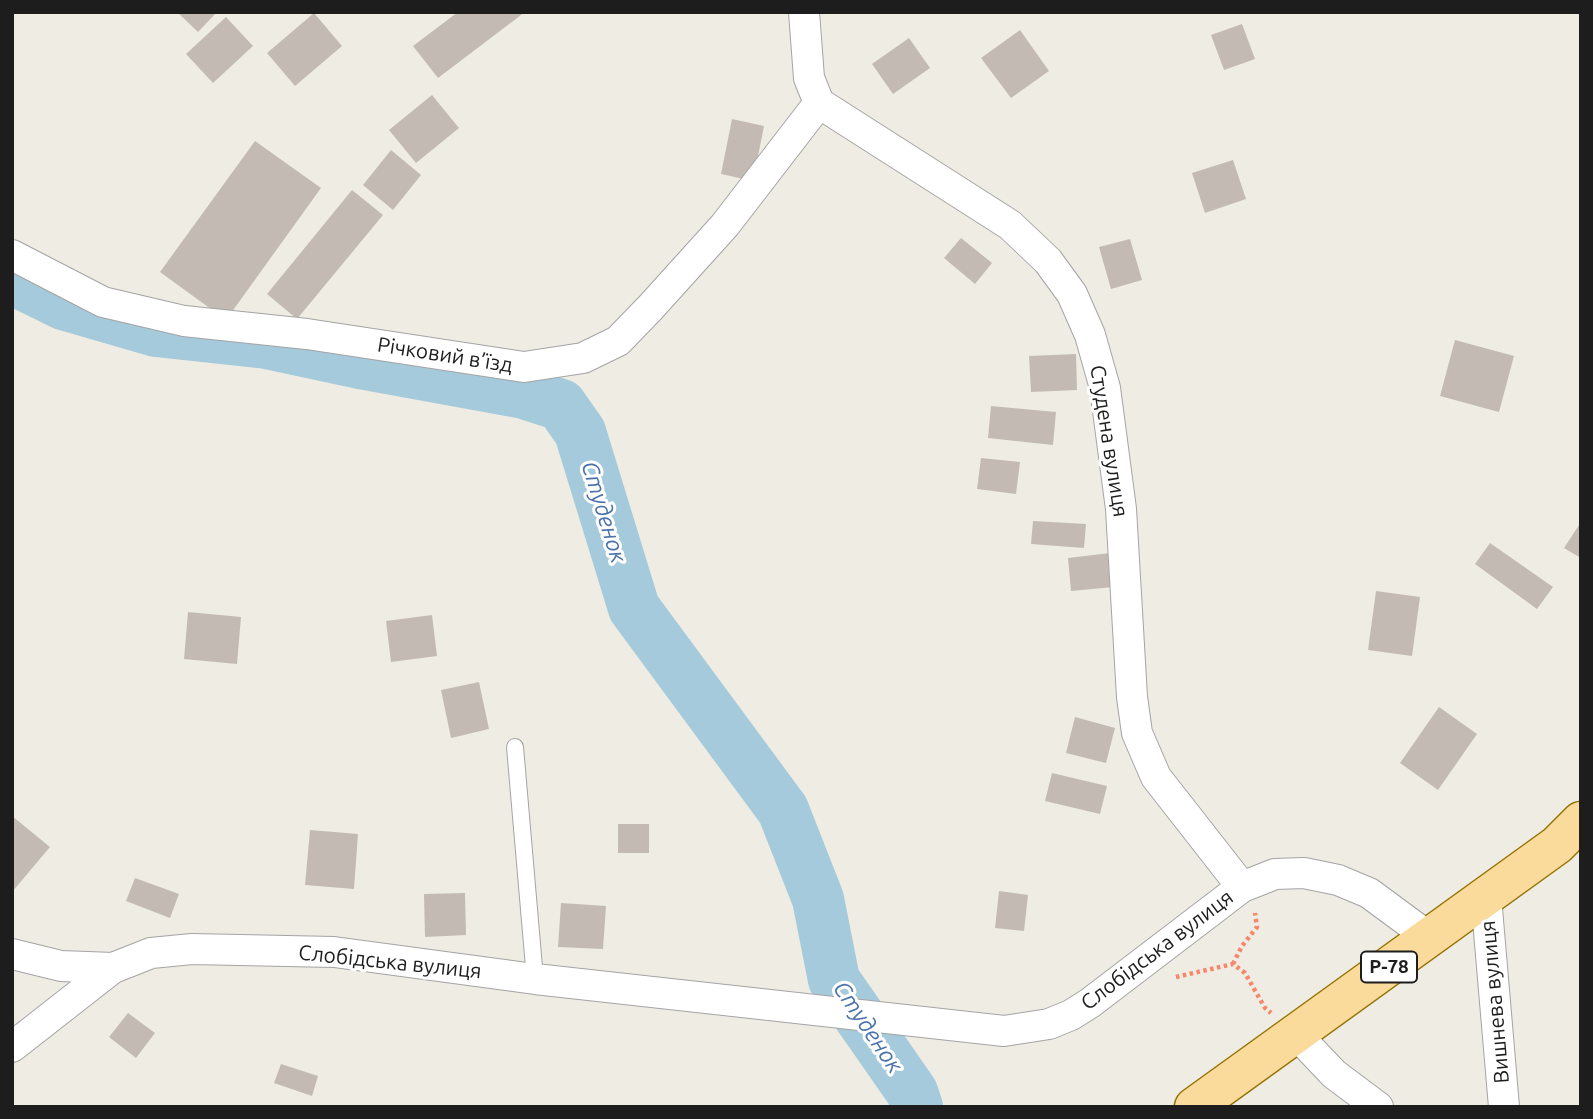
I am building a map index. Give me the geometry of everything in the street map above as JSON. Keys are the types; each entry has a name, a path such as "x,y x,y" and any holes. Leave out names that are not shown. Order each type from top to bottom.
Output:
{"main road":[{"name":"Р-78","path":"1194,1107 1557,845 1581,821"}],"street":[{"path":"804,12 809,78 819,103"},
{"name":"Річковий в’їзд","path":"12,255 103,302 184,321 307,334 524,367 583,358 618,341 650,308 725,225 819,103"},
{"name":"Студена вулиця","path":"819,103 1010,225 1048,261 1072,294 1090,335 1105,388 1121,509 1132,697 1137,733 1156,777 1242,887"},
{"name":"Слобідська вулиця","path":"12,1047 113,968 151,953 228,949 334,952 535,979 1004,1031 1027,1029 1071,1015 1242,887 1275,874 1304,873 1338,880 1369,893 1430,938"},
{"name":"Вишнева вулиця","path":"1486,897 1504,1107"},
{"path":"12,954 61,966 113,968"},
{"path":"1295,1034 1334,1074 1378,1107"}],"lane":[{"path":"514,747 535,979"}],"path":[{"path":"1233,964 1242,946 1257,927 1254,903 1242,887"},
{"path":"1137,967 1175,977 1233,964 1245,973 1265,1008 1295,1034"}],"building":[{"path":"177,12 217,12 198,32"},
{"path":"458,12 525,12 438,78 413,46"},
{"path":"314,13 342,46 295,86 267,53"},
{"path":"226,17 253,46 213,83 186,54"},
{"path":"1242,24 1255,59 1224,70 1211,35"},
{"path":"1020,30 1049,71 1011,98 981,58"},
{"path":"909,38 930,68 893,94 872,64"},
{"path":"432,95 459,128 416,163 389,130"},
{"path":"732,119 764,126 753,181 721,174"},
{"path":"255,141 321,188 226,320 160,272"},
{"path":"391,150 421,175 393,210 363,185"},
{"path":"1233,160 1246,199 1205,213 1192,173"},
{"path":"352,190 383,215 297,319 267,294"},
{"path":"961,238 992,263 975,284 944,258"},
{"path":"1130,239 1142,280 1111,289 1099,247"},
{"path":"1455,340 1514,356 1499,412 1440,396"},
{"path":"1076,354 1077,390 1031,392 1029,356"},
{"path":"991,406 1056,412 1053,445 988,438"},
{"path":"981,458 1020,462 1016,494 977,489"},
{"path":"1033,521 1086,524 1084,548 1031,544"},
{"path":"1581,522 1581,558 1564,548"},
{"path":"1490,543 1553,587 1537,609 1475,564"},
{"path":"1110,553 1114,587 1071,591 1068,558"},
{"path":"1376,591 1420,597 1412,656 1368,650"},
{"path":"188,612 241,617 237,664 184,659"},
{"path":"432,615 437,656 391,662 386,621"},
{"path":"479,682 489,729 451,738 441,690"},
{"path":"1439,707 1477,734 1438,790 1400,763"},
{"path":"1075,717 1115,728 1106,763 1066,753"},
{"path":"1052,773 1107,786 1100,814 1045,801"},
{"path":"12,816 50,847 12,892"},
{"path":"618,824 649,824 649,853 618,853"},
{"path":"310,830 358,834 354,889 305,885"},
{"path":"135,878 179,894 170,918 126,901"},
{"path":"999,891 1028,895 1024,931 995,928"},
{"path":"465,893 466,935 425,937 424,894"},
{"path":"561,903 606,906 603,949 558,947"},
{"path":"128,1013 155,1033 136,1058 109,1037"},
{"path":"281,1064 318,1076 312,1096 274,1083"}],"waterway":[{"name":"Студенок","path":"12,279 63,304 156,331 267,343 524,393 561,405 580,432 634,608 783,810 818,899 834,980 912,1092 917,1107"}]}
